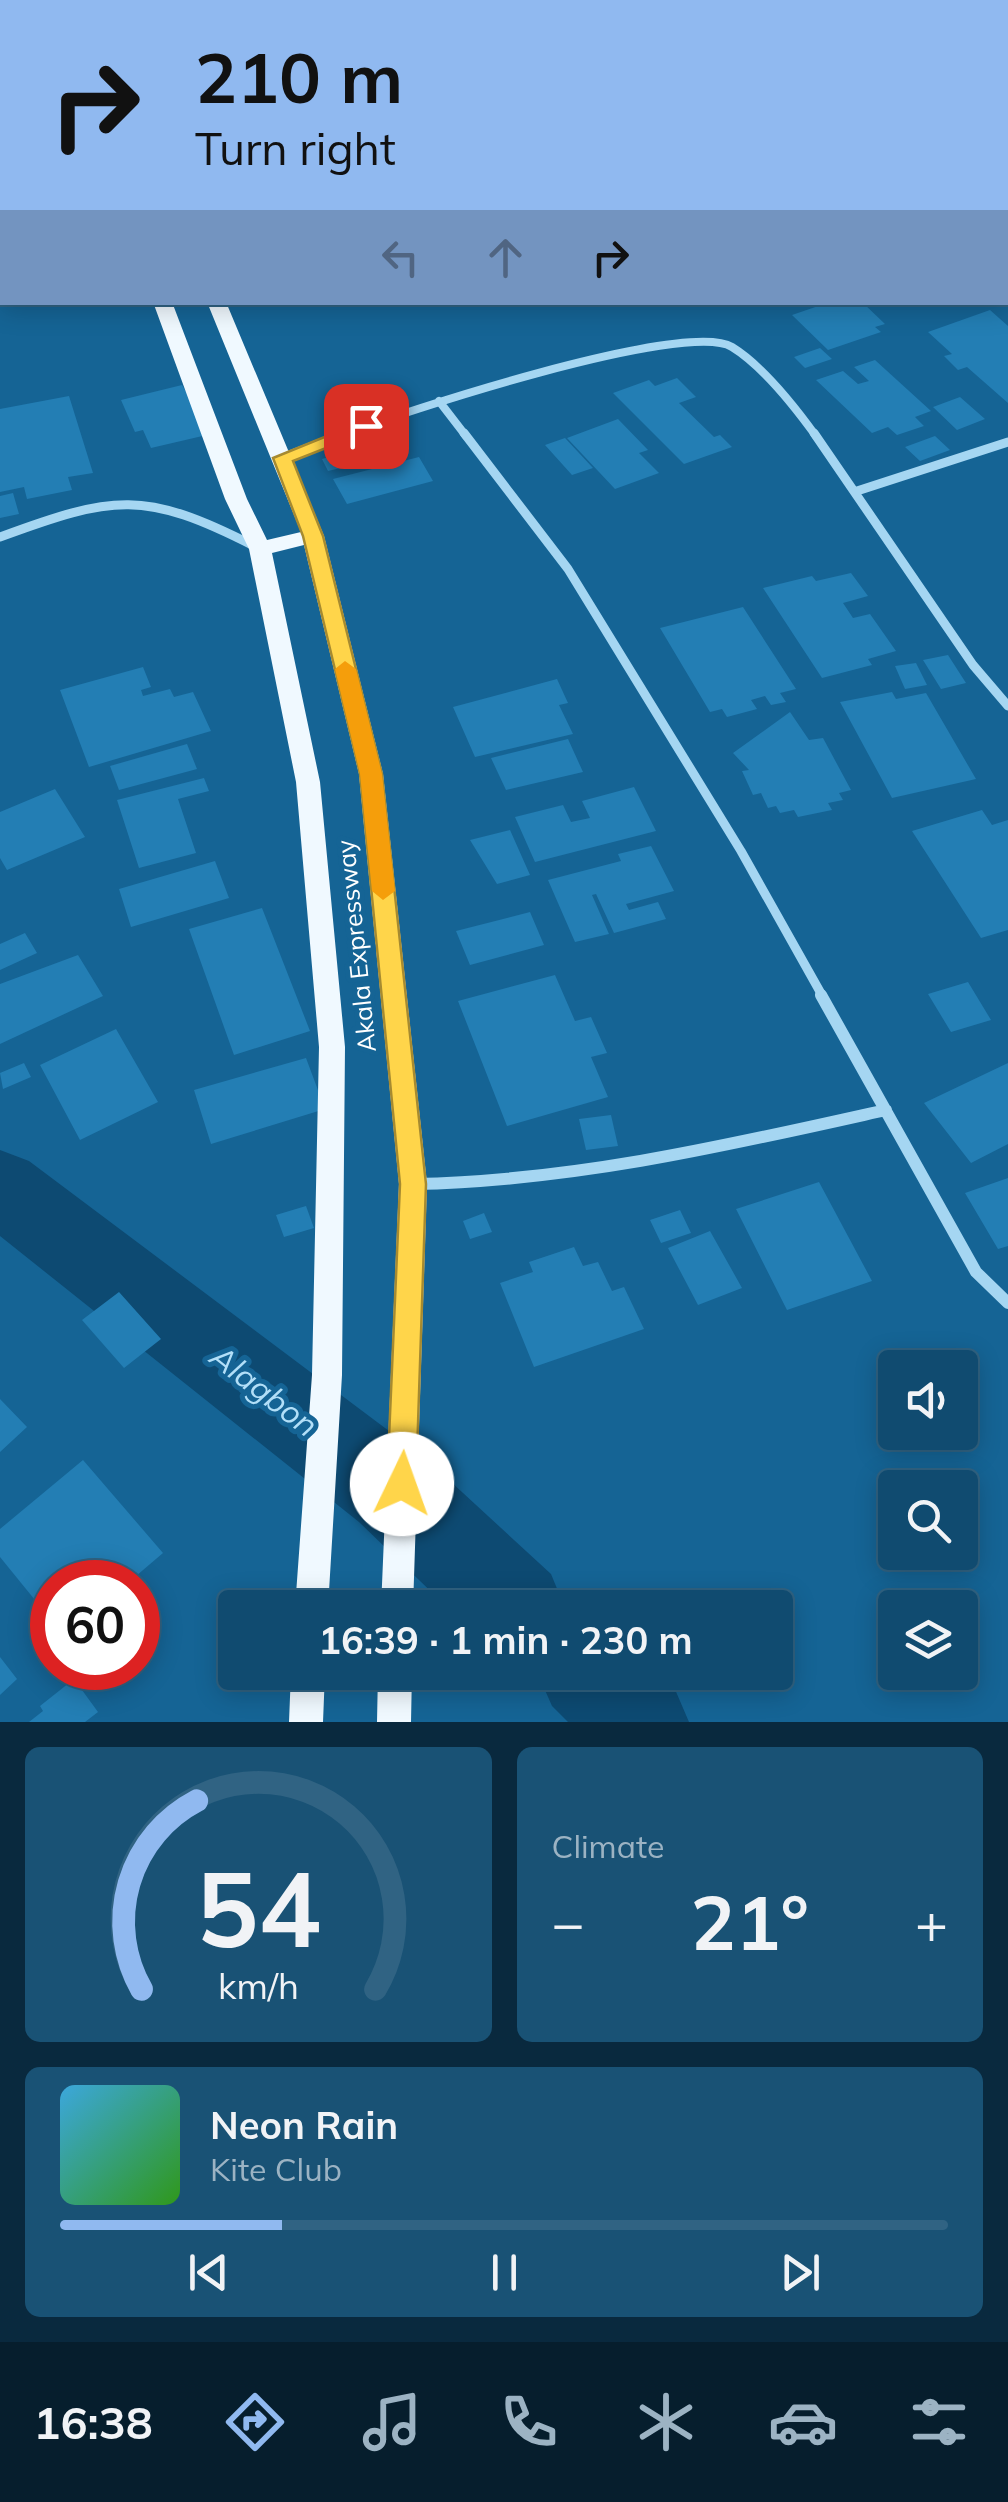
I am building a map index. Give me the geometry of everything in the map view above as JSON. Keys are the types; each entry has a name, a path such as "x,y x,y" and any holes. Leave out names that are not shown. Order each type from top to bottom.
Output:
{"main road":[{"name":"Akala Expressway","path":"163,305 236,499 260,549 308,782 332,1047 327,1374 312,1590"},
{"name":"Akala Expressway","path":"217,305 313,536 371,774 413,1184 397,1590"},
{"path":"260,549 313,536"},
{"path":"306,1722 307,1690"},
{"path":"394,1722 395,1690"}],"street":[{"path":"282,458 439,401 547,370 691,340 730,345 791,402 857,491 973,666 1008,706"},
{"path":"439,401 568,569 741,851 976,1272 1008,1304"},
{"path":"857,491 1008,442"},
{"path":"0,537 104,506 157,504 195,516 260,549"},
{"path":"413,1184 499,1183 612,1170 886,1110"}],"building":[{"path":"821,305 865,305 885,324 875,327 881,332 828,350 792,315"},
{"path":"990,310 1008,326 1008,403 967,367 958,370 944,356 952,354 928,332"},
{"path":"820,348 832,359 805,368 794,357"},
{"path":"875,360 931,411 915,417 924,426 897,435 888,427 872,433 816,380 843,371 858,384 869,381 854,367"},
{"path":"677,378 696,397 679,403 714,437 720,435 732,447 684,464 613,393 649,380 655,386"},
{"path":"182,385 211,434 151,448 143,430 135,432 121,400"},
{"path":"69,396 93,473 68,477 72,490 27,499 24,487 0,492 0,409"},
{"path":"960,397 985,419 957,430 933,407"},
{"path":"618,419 648,450 639,453 659,473 615,489 567,438"},
{"path":"935,436 950,450 920,461 905,447"},
{"path":"565,438 593,468 572,475 545,445"},
{"path":"343,453 349,466 328,471 322,459"},
{"path":"419,457 433,481 347,504 333,479"},
{"path":"13,493 19,514 0,518 0,496"},
{"path":"851,573 868,596 843,603 853,618 870,614 896,651 868,659 872,665 822,678 763,588 812,576 816,581"},
{"path":"743,607 796,689 780,693 786,702 771,705 765,696 751,700 757,709 727,717 722,709 710,712 660,628"},
{"path":"948,655 966,683 941,689 923,660"},
{"path":"916,663 927,685 905,689 895,666"},
{"path":"143,667 151,687 141,690 143,696 170,689 174,697 193,692 211,731 89,767 60,690"},
{"path":"557,679 568,703 559,705 573,734 475,757 453,707"},
{"path":"892,692 896,699 926,693 976,779 892,798 840,702"},
{"path":"790,712 809,740 823,738 851,790 839,793 843,800 828,803 832,810 798,817 794,810 780,813 776,806 768,808 761,793 753,795 742,771 749,770 733,753"},
{"path":"568,739 583,772 506,790 491,758"},
{"path":"187,744 197,769 119,790 110,766"},
{"path":"204,778 209,791 178,799 196,853 139,868 117,800"},
{"path":"634,787 656,831 535,862 515,817 563,805 571,822 590,818 582,801"},
{"path":"55,789 85,837 7,870 0,858 0,812"},
{"path":"982,810 992,825 1008,820 1008,930 981,938 912,831"},
{"path":"510,830 530,875 497,884 470,840"},
{"path":"651,846 674,891 626,904 629,910 658,902 666,919 614,933 596,894 592,895 609,934 575,942 548,880 621,861 618,854"},
{"path":"215,861 229,898 131,927 119,889"},
{"path":"262,908 310,1031 234,1055 189,929"},
{"path":"530,912 544,945 470,965 456,931"},
{"path":"25,933 37,953 0,970 0,944"},
{"path":"78,955 103,996 0,1044 0,984"},
{"path":"555,975 575,1021 591,1017 607,1053 591,1057 608,1097 507,1126 458,1001"},
{"path":"968,982 991,1020 951,1032 928,994"},
{"path":"116,1029 158,1102 80,1140 40,1065"},
{"path":"306,1058 325,1109 211,1144 194,1090"},
{"path":"24,1063 31,1077 3,1089 0,1073"},
{"path":"1008,1063 1008,1144 971,1163 924,1103"},
{"path":"611,1115 618,1146 586,1150 579,1119"},
{"path":"1008,1178 1008,1246 998,1249 965,1193"},
{"path":"819,1182 872,1281 787,1310 736,1209"},
{"path":"306,1206 314,1228 284,1237 276,1215"},
{"path":"680,1210 691,1233 661,1243 650,1220"},
{"path":"484,1213 492,1232 470,1239 463,1221"},
{"path":"710,1231 742,1288 698,1305 668,1248"},
{"path":"574,1247 583,1266 598,1262 612,1291 624,1287 644,1329 534,1367 500,1283 533,1272 529,1262"},
{"path":"119,1292 161,1339 124,1368 82,1320"},
{"path":"0,1399 27,1427 0,1452"},
{"path":"83,1460 163,1553 155,1560 30,1560 30,1594 0,1557 0,1529"},
{"path":"0,1657 17,1679 0,1695"},
{"path":"60,1690 82,1690 98,1712 85,1722 29,1722 43,1711 40,1706"}],"waterway":[{"name":"Alagbon","path":"0,1187 392,1490 498,1590"},
{"name":"Alagbon","path":"605,1690 639,1722"}],"slow traffic":[{"path":"345,669 371,774 383,891"}],"route":[{"path":"366,426 282,458 313,536 371,774 413,1184 402,1484"}]}
